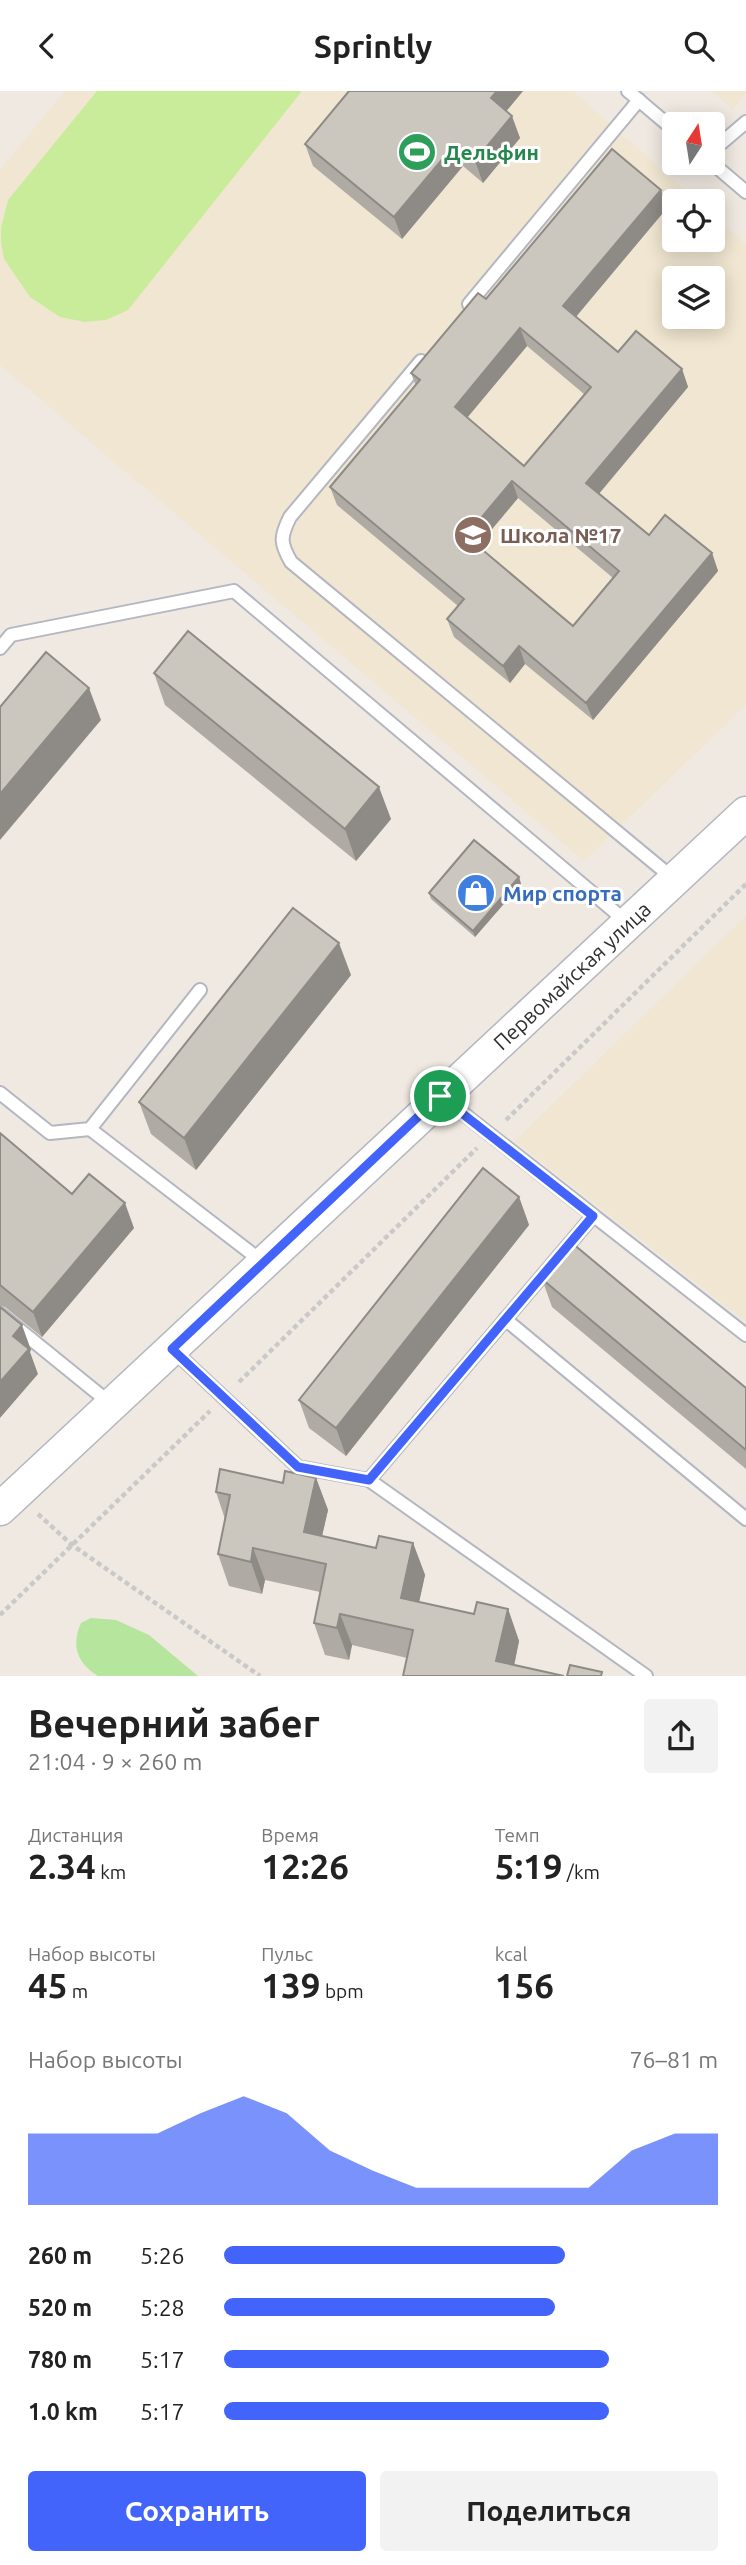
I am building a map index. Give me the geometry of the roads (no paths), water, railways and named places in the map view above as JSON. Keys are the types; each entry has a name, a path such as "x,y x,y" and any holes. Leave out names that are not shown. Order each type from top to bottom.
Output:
{"street":[{"name":"Первомайская улица","path":"0,1509 746,813"}],"lane":[{"path":"628,91 662,120"},
{"path":"461,314 639,100"},
{"path":"725,140 746,122"},
{"path":"725,174 746,193"},
{"path":"434,346 290,517 282,533 283,548 291,562 675,880"},
{"path":"0,647 11,635 234,591 628,923"},
{"path":"90,1129 200,990"},
{"path":"0,1093 50,1133 90,1129 264,1263"},
{"path":"440,1096 746,1335"},
{"path":"369,1480 593,1216"},
{"path":"0,1314 112,1404"},
{"path":"505,1319 746,1519"},
{"path":"172,1349 298,1467 369,1480 646,1676"}],"place":[{"name":"Дельфин","path":"417,152"},
{"name":"Школа №17","path":"473,535"},
{"name":"Мир спорта","path":"476,893"}]}
